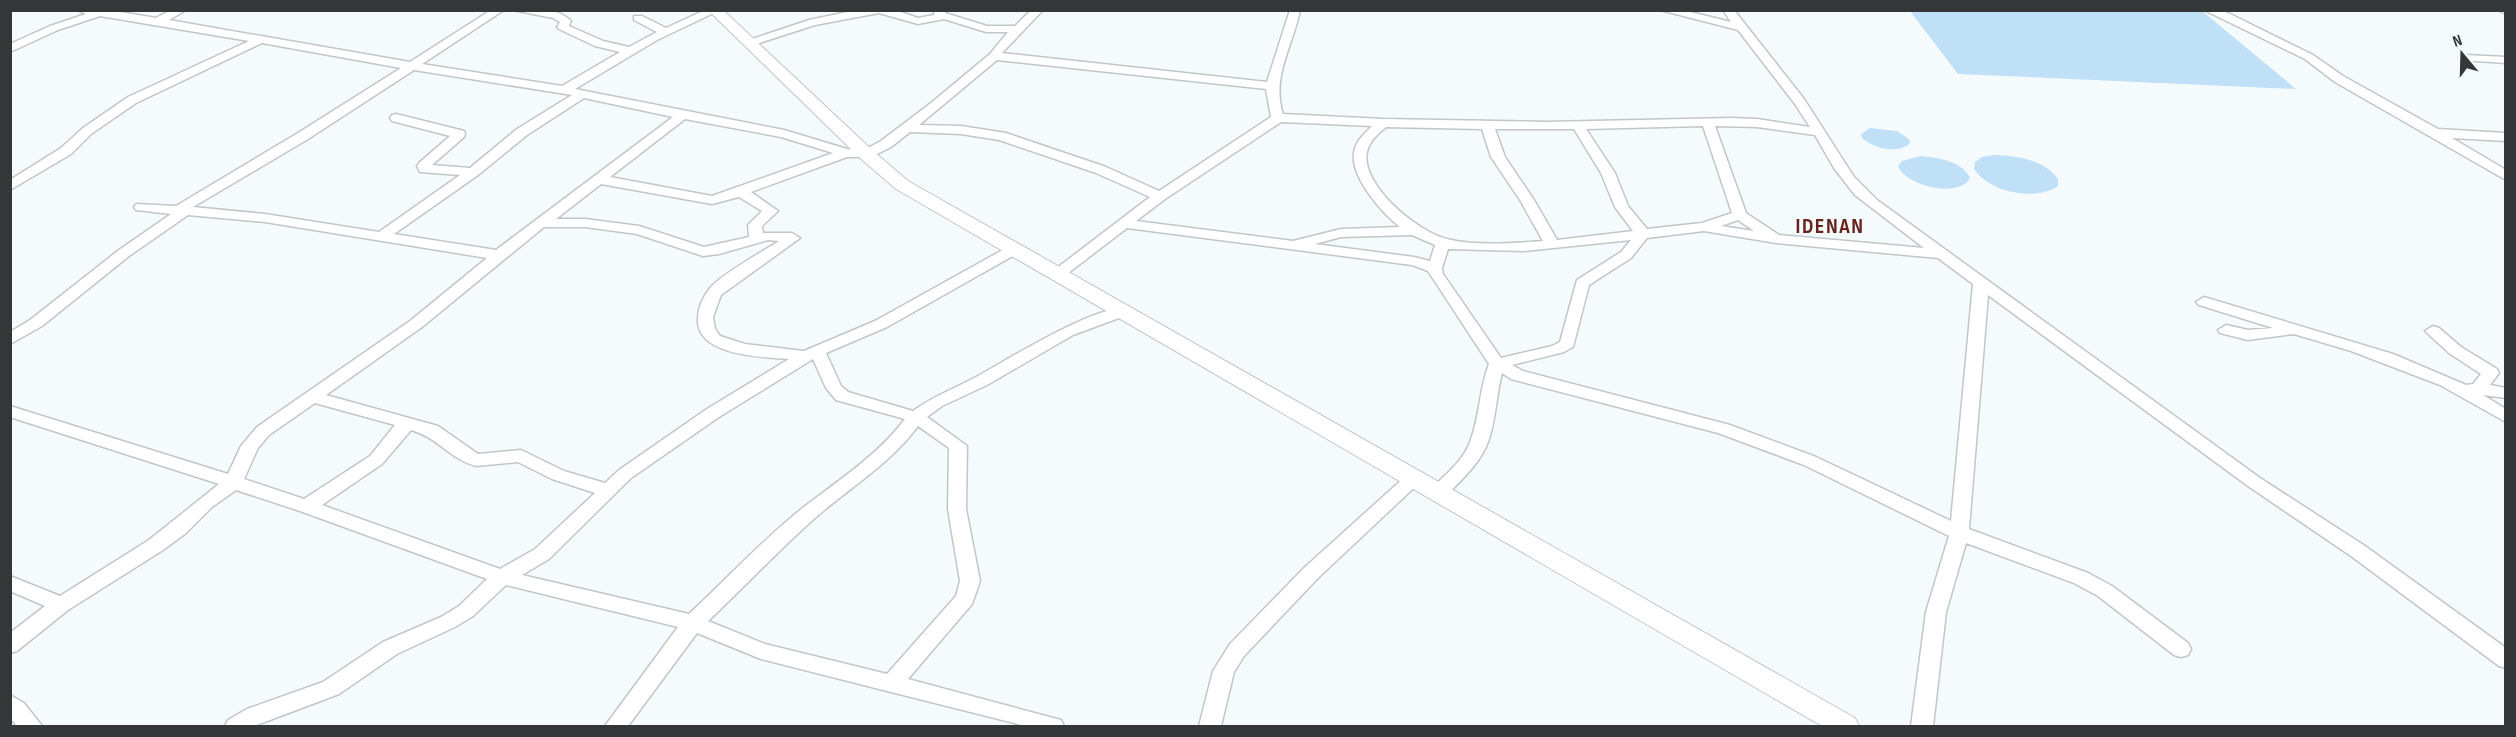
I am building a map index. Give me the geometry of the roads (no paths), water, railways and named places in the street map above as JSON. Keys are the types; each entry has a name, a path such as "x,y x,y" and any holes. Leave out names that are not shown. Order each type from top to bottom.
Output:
{"street":[{"path":"82,10 564,90 784,134 856,154"},
{"path":"157,21 181,10"},
{"path":"10,339 36,323 182,210 303,136 499,10"},
{"path":"518,10 560,17 566,21 563,27 566,30 587,37 598,44 630,51"},
{"path":"564,90 630,51 715,10 750,43 856,154 902,185 1845,726"},
{"path":"750,43 813,22 877,10"},
{"path":"882,10 918,21 940,12 986,29 1017,29"},
{"path":"599,179 711,200 886,144 994,56 1002,44 1038,10"},
{"path":"1278,118 1272,104 1271,86 1282,47 1293,26 1295,10"},
{"path":"1665,10 1742,27"},
{"path":"1728,10 1801,104 1854,187 1981,283 2254,482 2358,551 2505,660"},
{"path":"2209,10 2226,16 2309,57 2339,79 2405,115 2505,176"},
{"path":"10,49 54,28 99,13"},
{"path":"54,28 129,16"},
{"path":"638,18 666,32"},
{"path":"986,29 1002,44"},
{"path":"10,186 66,151 87,131 132,100 262,39"},
{"path":"994,56 1271,86"},
{"path":"2465,58 2505,60"},
{"path":"382,236 473,172 522,132 582,94"},
{"path":"10,645 61,605 179,528 204,503 233,483 250,446 263,431 416,324 499,255 683,115"},
{"path":"396,118 459,134 424,166 425,169 473,172"},
{"path":"1058,274 1160,196 1278,118 1383,123 1578,126 1757,123 1818,132"},
{"path":"1383,123 1361,146 1358,156 1360,167 1383,204 1415,231 1443,243 1521,248 1704,227 1740,215"},
{"path":"1708,124 1740,215 1776,239"},
{"path":"1487,125 1498,157 1527,200 1552,244"},
{"path":"1578,126 1608,173 1622,207 1643,234"},
{"path":"906,128 961,130 1001,136 1101,170 1160,196"},
{"path":"2432,133 2505,137"},
{"path":"741,192 771,211 755,225 756,240"},
{"path":"141,207 265,218 499,255"},
{"path":"543,223 585,222 639,230 703,252 756,240 790,236 793,238 713,294 704,318 708,332 716,340 738,347 811,354"},
{"path":"1125,224 1414,261 1435,268"},
{"path":"1704,227 1776,239 1942,254"},
{"path":"1295,245 1341,233 1415,231"},
{"path":"1497,364 1558,349 1566,344 1582,283 1626,255 1643,234"},
{"path":"1443,243 1435,268 1436,274 1497,364 1538,382 1606,396 1724,429 1810,461 1959,533 2080,578 2105,591 2181,649"},
{"path":"236,726 255,715 331,688 390,648 448,622 466,611 502,577 542,554 625,474 713,413 811,354 881,324 1013,250"},
{"path":"1922,726 1936,612 1959,533 1981,283"},
{"path":"2204,302 2301,330 2471,390 2505,393"},
{"path":"616,726 693,623 809,513 854,479 903,434 916,417 936,402 981,381 1067,332 1121,312"},
{"path":"2226,330 2235,335 2248,336 2301,330"},
{"path":"2433,331 2455,350 2498,369 2471,390"},
{"path":"811,354 842,396 916,417 958,446 957,509 970,581 965,599 891,684"},
{"path":"1438,493 1454,477 1478,444 1491,378 1497,364"},
{"path":"2471,390 2505,417"},
{"path":"314,397 432,430 466,456 476,460 521,456 558,475 608,490"},
{"path":"10,411 307,506 502,577 693,623 761,651 1053,726"},
{"path":"307,506 376,460 406,424"},
{"path":"1210,726 1224,671 1237,650 1311,573 1413,479"},
{"path":"10,583 61,605"},
{"path":"10,705 19,712 22,721 31,726"}],"district":[{"name":"IDENAN","path":"1830,225"}]}
